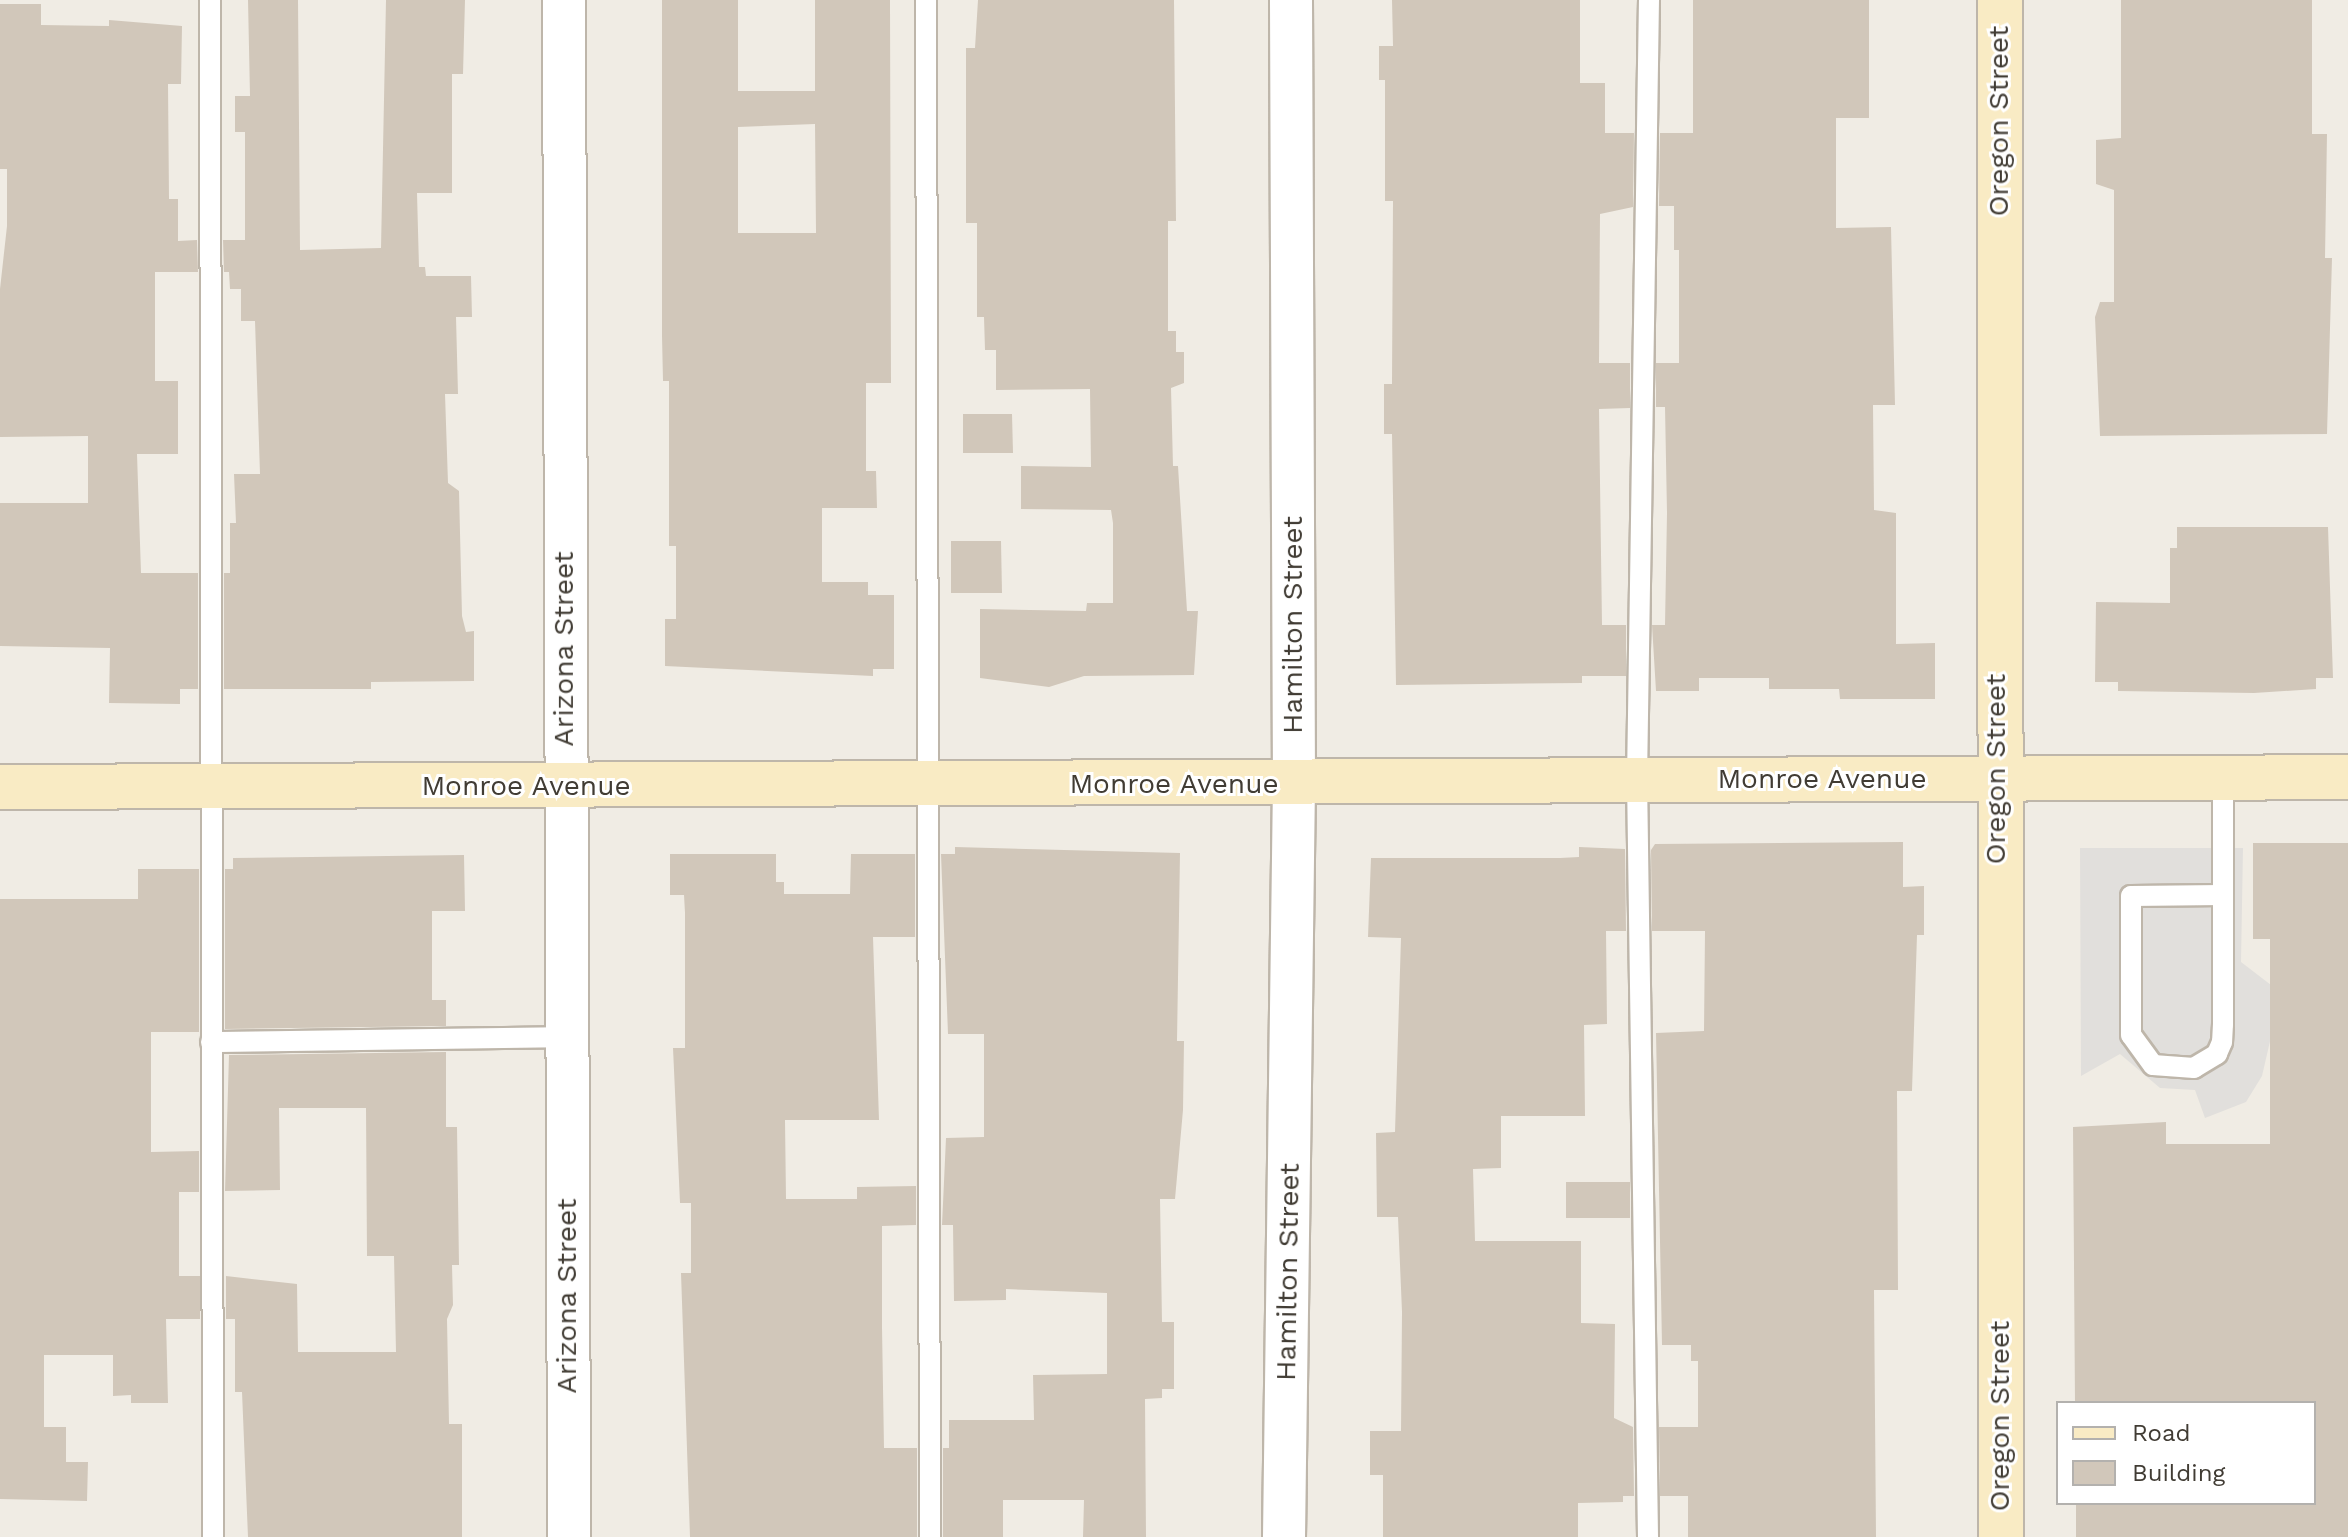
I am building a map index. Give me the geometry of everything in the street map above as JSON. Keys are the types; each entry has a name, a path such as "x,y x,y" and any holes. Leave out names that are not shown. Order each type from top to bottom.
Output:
{"street":[{"name":"Arizona Street","path":"564,0 564,786 569,1537"},
{"name":"Hamilton Street","path":"1284,1537 1294,783 1291,0"},
{"name":"Oregon Street","path":"2000,0 1996,778 2001,1537"},
{"name":"Monroe Avenue","path":"0,787 929,786 2348,777"}],"lane":[{"path":"210,0 213,1537"},
{"path":"926,0 930,1537"},
{"path":"1648,1537 1637,780 1649,0"},
{"path":"2223,777 2223,895 2222,1042 2217,1054 2194,1068 2153,1065 2131,1035 2131,896 2223,895"},
{"path":"211,1042 565,1037"}],"shaded area":[{"path":"2080,848 2243,848 2241,962 2271,985 2271,1037 2262,1076 2246,1102 2205,1118 2195,1090 2160,1088 2120,1054 2081,1076"}],"building":[{"path":"248,0 298,0 300,250 381,248 386,0 465,0 463,74 452,74 452,193 417,193 419,267 425,267 426,276 471,276 472,317 456,317 458,394 445,394 448,483 459,491 462,616 466,632 474,631 474,681 371,682 371,689 224,689 224,573 230,573 230,523 236,523 234,474 260,474 255,321 241,321 241,289 230,289 229,272 224,272 223,240 245,240 245,132 235,132 235,96 250,96"},
{"path":"662,0 738,0 738,91 815,91 815,0 890,0 891,383 866,383 866,471 876,471 877,508 822,508 822,582 868,582 868,595 894,595 894,669 873,669 873,676 665,666 665,619 676,619 676,546 669,546 669,381 663,381","holes":["815,124 816,233 738,233 738,127"]},
{"path":"978,0 1174,0 1176,221 1168,221 1168,331 1176,331 1176,352 1184,352 1184,383 1171,388 1173,466 1178,466 1187,611 1198,611 1194,675 1084,676 1049,687 980,678 980,609 1086,611 1087,603 1113,603 1113,523 1111,510 1021,509 1021,466 1091,467 1090,389 996,390 996,350 985,350 984,317 977,317 977,223 966,223 966,48 975,48"},
{"path":"1392,0 1580,0 1580,83 1605,83 1605,133 1634,133 1633,207 1600,214 1599,363 1630,363 1630,408 1599,409 1602,625 1626,625 1626,676 1582,676 1582,683 1396,685 1392,434 1384,434 1384,384 1392,384 1393,201 1385,201 1385,80 1379,80 1379,46 1393,46"},
{"path":"1693,0 1869,0 1869,118 1836,118 1836,228 1891,227 1895,405 1873,405 1874,510 1896,513 1896,644 1935,643 1935,699 1840,699 1839,689 1769,689 1769,678 1699,678 1699,691 1656,691 1652,625 1665,625 1667,513 1665,407 1656,407 1656,363 1679,363 1679,250 1674,250 1674,206 1659,206 1660,133 1693,133"},
{"path":"2121,0 2312,0 2312,134 2327,134 2325,258 2332,258 2327,434 2100,436 2095,317 2100,302 2114,302 2114,190 2096,184 2096,140 2121,138"},
{"path":"0,4 41,4 41,25 109,26 109,20 182,26 181,84 168,84 169,199 178,199 178,241 197,240 198,272 155,272 155,381 178,381 178,454 137,454 141,573 198,573 198,689 180,689 180,704 109,703 110,648 0,646 0,503 88,503 88,436 0,437 0,289 7,226 7,169 0,169"},
{"path":"963,414 1012,414 1013,453 963,453"},
{"path":"2177,527 2328,527 2333,678 2316,678 2316,689 2254,693 2118,691 2118,682 2095,682 2096,602 2170,603 2170,548 2177,548"},
{"path":"951,541 1001,541 1002,593 951,593"},
{"path":"1903,842 1903,887 1924,886 1924,935 1917,935 1912,1091 1897,1091 1898,1290 1874,1290 1876,1537 1688,1537 1688,1496 1660,1496 1659,1427 1698,1427 1698,1361 1691,1361 1691,1345 1662,1345 1656,1033 1704,1031 1705,931 1652,931 1651,850 1655,844"},
{"path":"2253,843 2348,843 2348,1537 2076,1537 2076,1505 2316,1505 2316,1401 2075,1401 2073,1127 2166,1122 2166,1144 2270,1144 2270,939 2253,939"},
{"path":"955,847 1180,853 1177,1041 1184,1041 1183,1110 1175,1199 1160,1199 1162,1322 1174,1322 1174,1389 1162,1389 1162,1398 1145,1399 1146,1537 1083,1537 1084,1500 1003,1500 1003,1537 943,1537 943,1448 949,1448 949,1420 1034,1420 1033,1375 1107,1374 1107,1293 1006,1289 1006,1300 954,1301 953,1225 942,1225 946,1138 984,1137 984,1034 948,1034 941,854 955,854"},
{"path":"1579,847 1625,849 1626,931 1606,931 1607,1024 1584,1025 1585,1116 1501,1116 1501,1168 1473,1169 1475,1241 1581,1241 1581,1323 1615,1324 1614,1418 1633,1427 1634,1496 1623,1496 1623,1502 1578,1503 1578,1537 1383,1537 1383,1475 1370,1475 1370,1431 1401,1431 1402,1312 1398,1217 1377,1217 1376,1133 1395,1132 1401,938 1368,937 1371,858 1579,857"},
{"path":"670,854 776,854 776,882 784,882 784,894 850,894 851,854 915,854 915,937 873,937 879,1120 785,1120 786,1199 857,1199 857,1187 916,1186 916,1225 882,1226 882,1327 884,1448 917,1448 917,1537 690,1537 681,1273 691,1273 691,1203 680,1203 673,1048 685,1048 685,913 684,895 670,895"},
{"path":"464,855 465,911 432,911 432,1000 446,1000 446,1026 225,1029 225,869 233,869 233,858"},
{"path":"138,869 199,869 199,1032 151,1032 151,1152 199,1151 199,1192 179,1192 179,1276 200,1276 200,1319 166,1319 168,1403 131,1403 131,1395 113,1396 113,1355 44,1355 44,1427 66,1427 66,1462 88,1462 87,1501 0,1499 0,899 138,899"},
{"path":"446,1052 446,1127 457,1127 459,1265 452,1265 453,1305 447,1319 449,1424 462,1424 462,1537 248,1537 242,1392 235,1392 235,1319 226,1319 226,1276 297,1284 298,1352 396,1352 394,1256 367,1256 366,1108 279,1108 280,1190 225,1191 229,1055"},
{"path":"1566,1182 1630,1182 1630,1218 1566,1218"}]}
